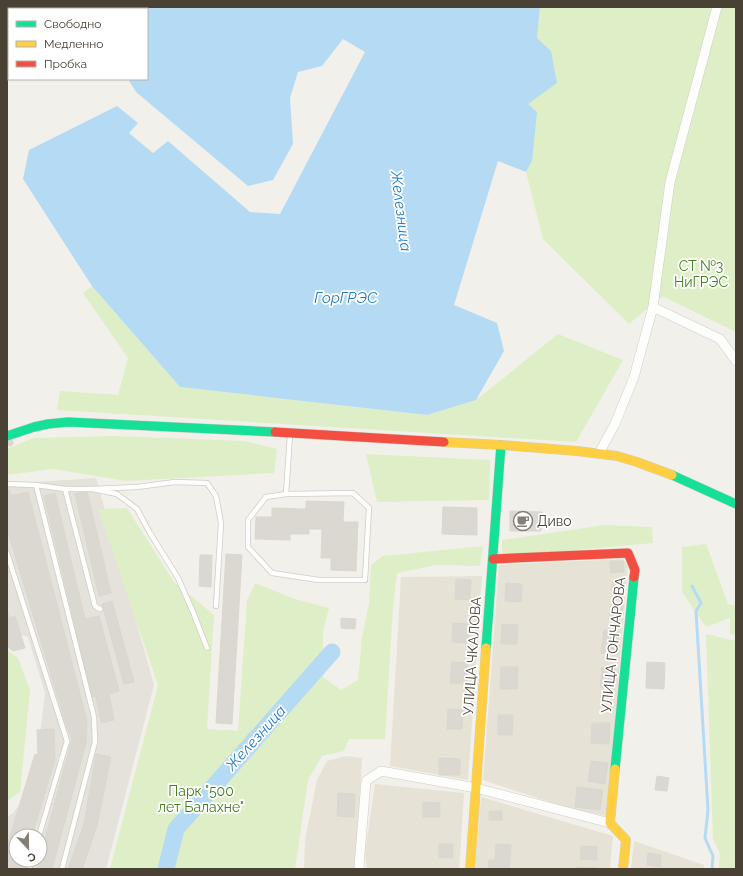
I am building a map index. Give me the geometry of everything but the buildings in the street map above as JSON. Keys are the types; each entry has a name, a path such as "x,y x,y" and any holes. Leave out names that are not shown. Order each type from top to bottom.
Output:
{"street":[{"path":"599,453 615,424 634,377 653,307 670,182 717,7"},
{"path":"653,307 720,340 736,361"},
{"path":"7,436 34,427 68,422 501,445 599,453 617,456 656,468 736,504"},
{"name":"УЛИЦА ЧКАЛОВА","path":"470,869 501,445"},
{"name":"УЛИЦА ГОНЧАРОВА","path":"493,560 628,553 635,570 610,823"},
{"path":"360,869 359,866 366,781 381,770 476,788 610,823 626,840 623,869"}],"lane":[{"path":"286,494 290,433"},
{"path":"7,484 36,485 65,489 93,489 137,487 175,482 207,483 216,496 221,523 216,606"},
{"path":"36,485 94,717 95,742 62,869"},
{"path":"65,489 95,606 100,609"},
{"path":"93,489 117,494 137,509 178,578 207,648"},
{"path":"353,493 369,508 365,580 319,580 272,573 252,552 248,547 248,520 266,497 286,494 353,493"},
{"path":"7,553 67,741 40,828"}],"shaded area":[{"path":"7,7 25,7 8,8 7,49"},
{"path":"96,478 154,685 106,869 7,869 7,817 13,813 34,788 45,693 28,637 7,630 7,484"},
{"path":"623,559 628,566 607,816 568,808 483,780 499,565"},
{"path":"482,576 468,780 390,766 401,577"},
{"path":"346,756 362,758 355,869 304,869 305,840 317,780 327,761"},
{"path":"375,784 464,793 459,869 367,869 365,853"},
{"path":"481,797 613,836 610,869 475,869"},
{"path":"634,841 704,865 704,869 631,869"}],"green space":[{"name":"СТ №3 НиГРЭС","path":"540,7 736,7 736,332 662,296 629,324 543,239 526,172 532,161 528,104 551,51 537,38"},
{"path":"92,286 180,387 427,415 476,400 558,334 623,360 576,442 57,410 60,391 118,395 128,358 83,293"},
{"path":"113,436 245,441 277,449 274,473 126,481 53,469 7,475 7,449 33,438"},
{"path":"366,454 490,460 489,500 377,502"},
{"name":"Парк \"500 лет Балахне\"","path":"127,508 174,582 214,615 207,729 238,731 247,601 255,583 295,599 329,608 323,632 323,677 341,690 358,680 362,638 369,603 371,565 383,556 483,546 480,566 436,565 397,573 393,607 385,739 349,739 344,751 322,756 308,780 295,869 110,869 158,685 98,509"},
{"path":"605,525 652,527 653,543 543,553 502,555 502,540"},
{"path":"706,544 728,604 736,606 736,635 730,634 730,618 706,627 682,592 682,547"},
{"path":"706,634 736,641 736,869 719,869 720,854 713,839"},
{"path":"7,650 18,658 30,690 20,792 7,801"}],"water":[{"name":"ГорГРЭС","path":"540,7 537,38 551,51 557,83 528,104 537,112 532,161 526,172 498,161 454,305 497,323 504,351 476,400 427,415 180,387 92,286 23,179 29,150 117,106 138,123 129,133 153,153 168,141 250,212 280,214 365,52 343,39 322,66 298,72 290,98 293,144 273,180 248,186 136,92 129,80 148,80 148,8 134,8"}],"waterway":[{"path":"692,586 701,603 696,611 708,810 705,838 713,856 712,869"},
{"name":"Железница","path":"166,869 176,829 332,652"}],"traffic: fast":[{"path":"7,436 34,427 68,422 275,432"},
{"path":"486,648 501,445"},
{"path":"672,475 736,504"},
{"path":"615,769 634,577"}],"traffic: slow":[{"path":"444,442 577,451 617,456 672,475"},
{"path":"470,869 486,648"},
{"path":"615,769 610,823 626,840 623,869"}],"traffic: jam":[{"path":"275,432 444,442"},
{"path":"493,559 628,553 635,570 634,577"}],"place":[{"name":"Диво","path":"523,521"}]}
